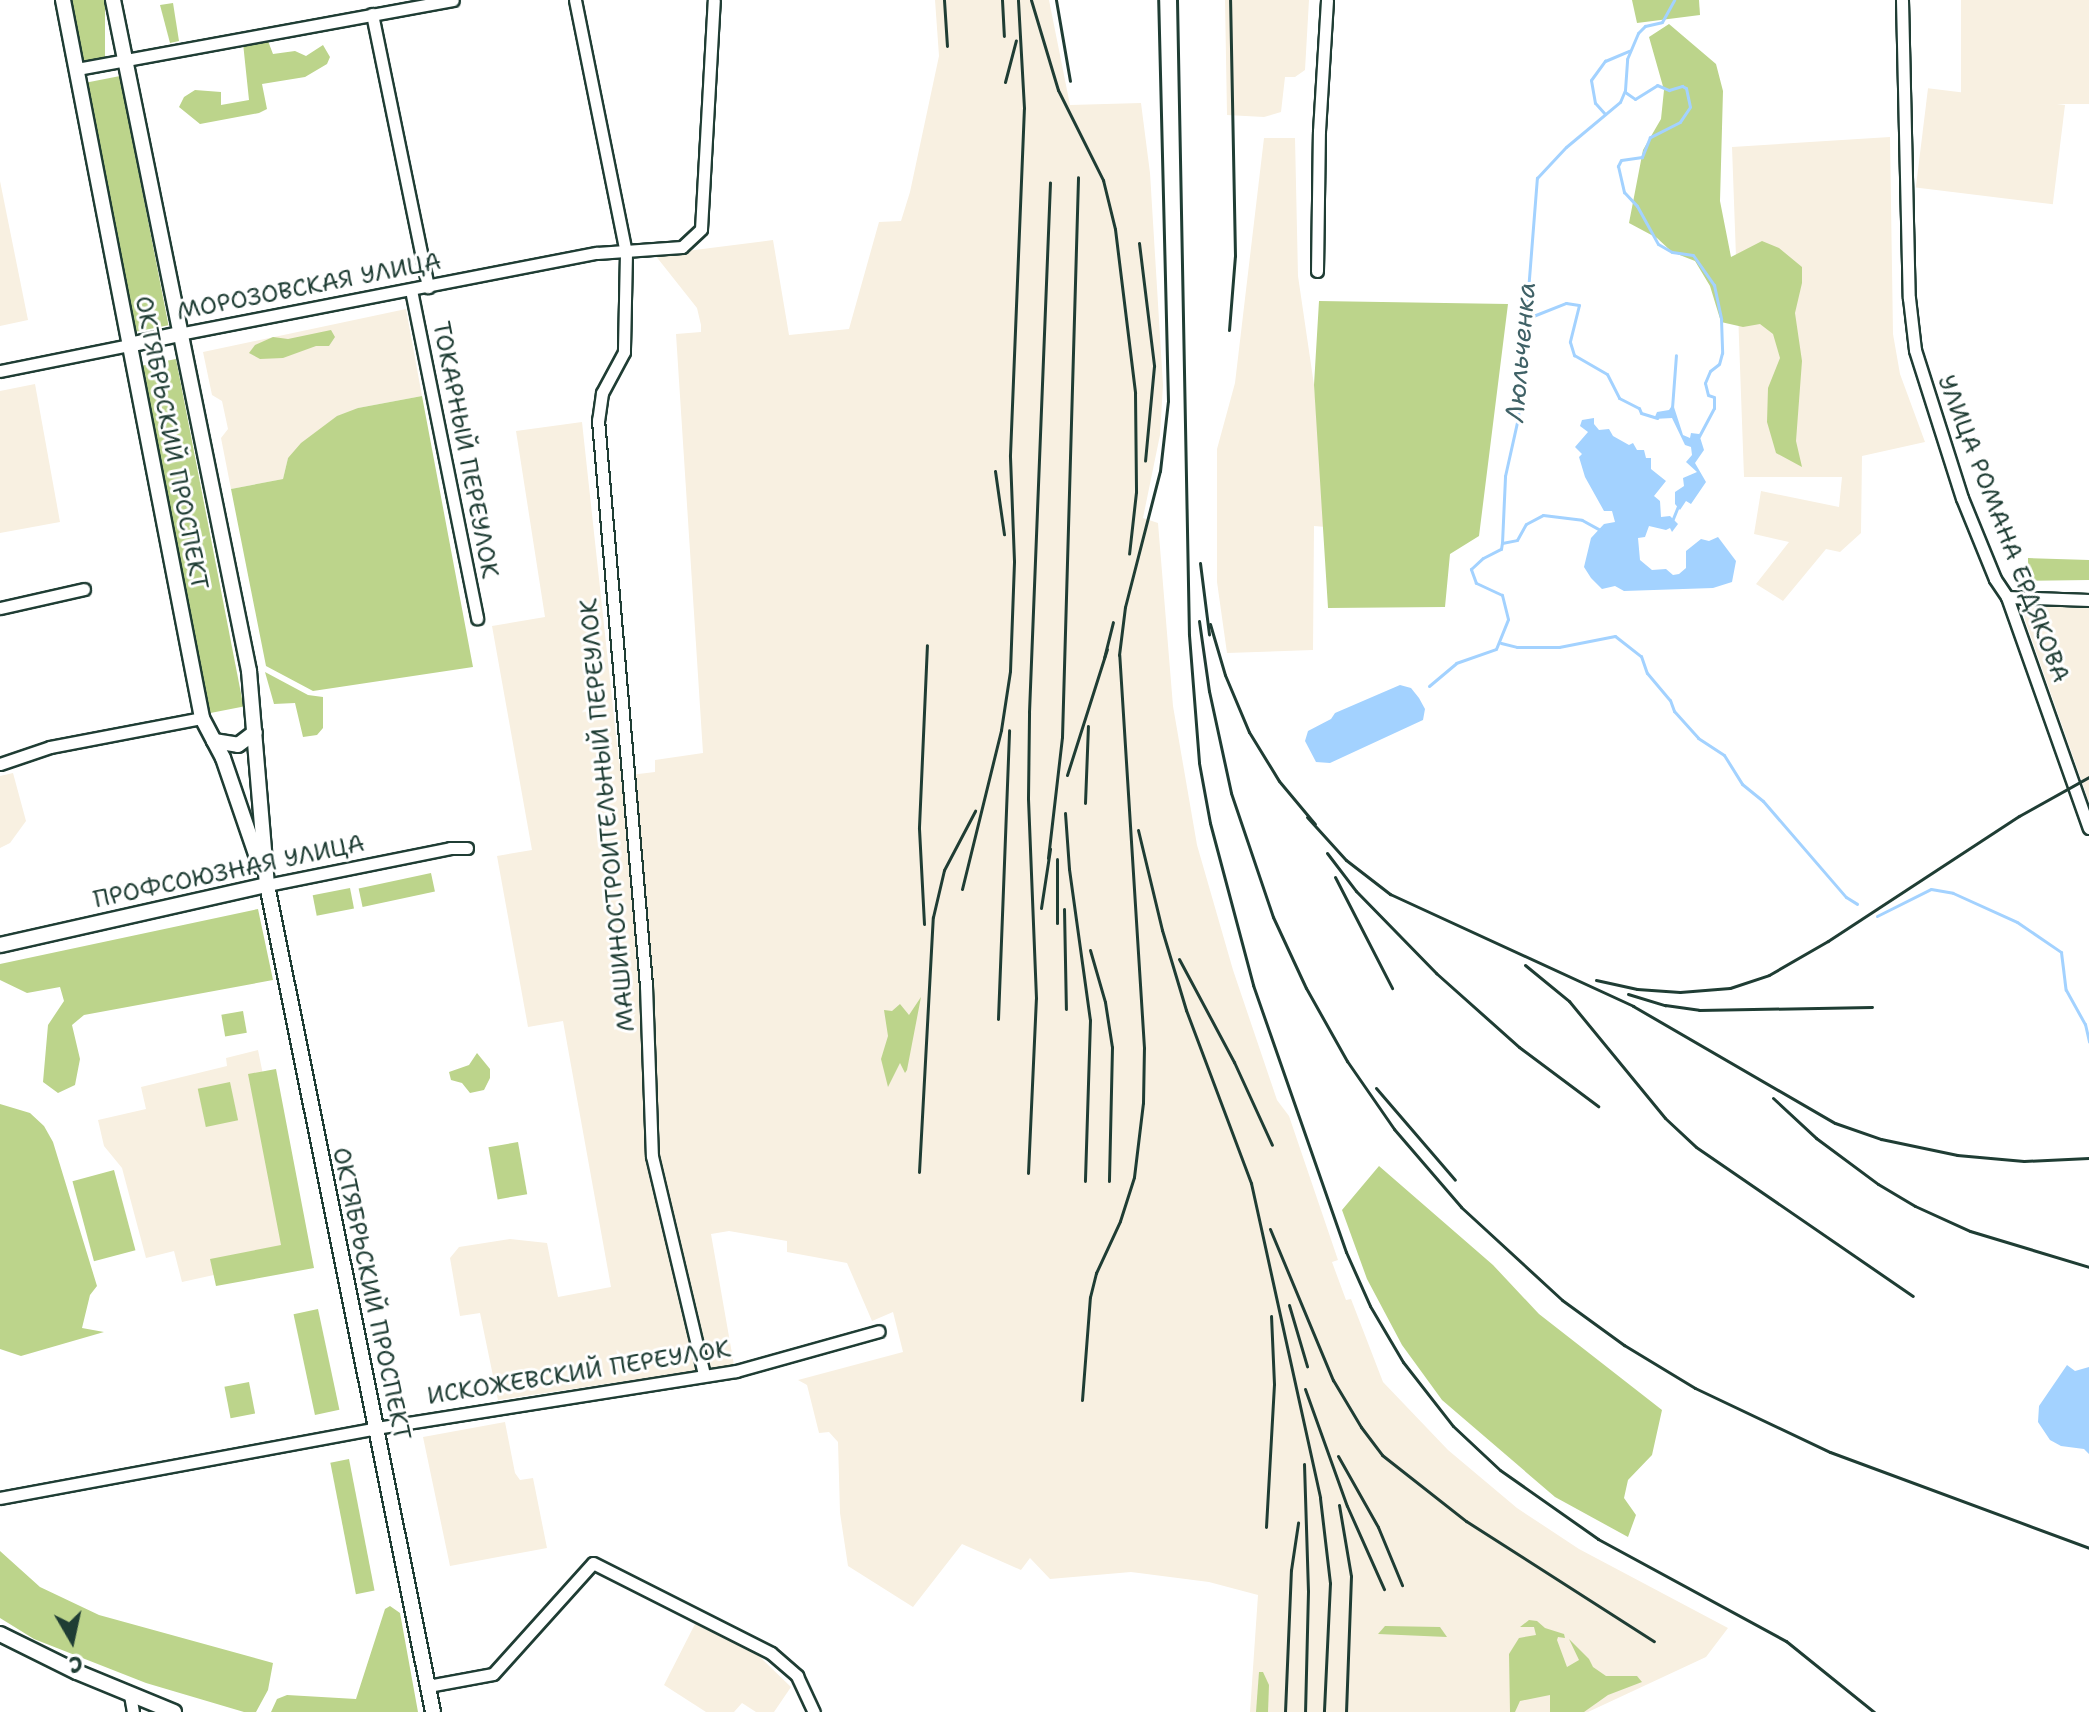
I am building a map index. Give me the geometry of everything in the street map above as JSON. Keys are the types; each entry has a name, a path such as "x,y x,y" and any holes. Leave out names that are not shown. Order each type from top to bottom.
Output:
{"main road":[{"name":"ОКТЯБРЬСКИЙ ПРОСПЕКТ","path":"63,0 202,718 214,741 267,885"},
{"name":"ОКТЯБРЬСКИЙ ПРОСПЕКТ","path":"113,0 249,671 267,885 430,1703"},
{"name":"МОРОЗОВСКАЯ УЛИЦА","path":"129,345 179,334"},
{"path":"214,741 238,745 255,732"},
{"name":"ПРОФСОЮЗНАЯ УЛИЦА","path":"0,945 267,885"},
{"path":"0,1634 130,1695 174,1712"}],"street":[{"path":"77,69 453,0"},
{"name":"МАШИНОСТРОИТЕЛЬНЫЙ ПЕРЕУЛОК","path":"575,0 626,253 624,352 602,393 598,420 646,986 652,1156 704,1374"},
{"name":"МОРОЗОВСКАЯ УЛИЦА","path":"179,334 597,253 682,247 701,229 714,0"},
{"path":"1317,271 1319,131 1327,0"},
{"name":"УЛИЦА РОМАНА ЕРДЯКОВА","path":"1902,0 1909,298 1915,350 1962,498 1995,579 2007,597 2089,828"},
{"path":"372,14 428,287"},
{"name":"ТОКАРНЫЙ ПЕРЕУЛОК","path":"411,290 477,618"},
{"name":"МОРОЗОВСКАЯ УЛИЦА","path":"0,371 129,345"},
{"path":"0,608 84,589"},
{"path":"2007,597 2089,600"},
{"path":"0,764 50,747 202,718"},
{"name":"ПРОФСОЮЗНАЯ УЛИЦА","path":"267,885 450,848 467,848"},
{"name":"ИСКОЖЕВСКИЙ ПЕРЕУЛОК","path":"0,1498 376,1428 736,1371 879,1331"},
{"path":"430,1703 493,1674 593,1563 771,1653 797,1676 814,1712"},
{"path":"130,1695 133,1712"}],"shaded area":[{"path":"935,0 1049,0 1070,105 1141,103 1150,173 1163,385 1160,435 1143,518 1158,523 1173,706 1197,845 1233,970 1277,1100 1289,1116 1338,1260 1332,1262 1346,1300 1351,1299 1383,1382 1448,1450 1517,1508 1579,1549 1728,1628 1706,1657 1588,1712 1250,1712 1258,1595 1209,1582 1131,1572 1050,1579 1030,1558 1021,1570 962,1544 913,1607 848,1566 840,1513 838,1442 829,1432 819,1433 807,1385 798,1380 903,1352 893,1312 872,1321 847,1263 787,1252 787,1241 729,1231 711,1234 734,1365 498,1400 480,1313 460,1316 450,1258 459,1247 510,1239 547,1243 558,1297 611,1287 563,1021 528,1027 497,856 532,850 492,626 545,617 516,431 582,422 619,763 630,775 655,772 655,760 703,753 676,334 701,332 701,325 697,308 655,255 773,240 789,335 849,329 879,222 901,221 910,192 939,56"},
{"path":"1225,0 1309,0 1305,70 1295,77 1285,77 1281,112 1264,117 1227,115"},
{"path":"1961,0 2089,0 2089,104 1961,104"},
{"path":"1928,88 2065,105 2053,204 1916,187"},
{"path":"1890,137 1893,334 1900,374 1925,442 1862,456 1861,533 1840,552 1826,549 1783,601 1756,584 1789,542 1754,534 1761,491 1839,507 1842,477 1744,477 1732,147"},
{"path":"1264,138 1295,138 1298,276 1314,385 1326,527 1314,526 1313,650 1227,653 1217,582 1217,449 1235,383"},
{"path":"0,181 28,320 0,326"},
{"path":"406,309 422,396 358,408 288,458 283,479 231,489 221,438 228,429 222,401 212,395 203,352"},
{"path":"35,384 60,522 0,533 0,391"},
{"path":"2029,606 2089,608 2089,802 2025,620 2024,613"},
{"path":"13,773 26,821 10,843 0,848 0,776"},
{"path":"258,1050 300,1256 182,1282 174,1251 146,1258 122,1168 104,1146 98,1120 146,1109 141,1087 227,1066 226,1058"},
{"path":"505,1422 515,1473 520,1480 533,1478 547,1548 450,1566 423,1437"},
{"path":"695,1624 758,1655 791,1687 774,1712 756,1712 742,1703 734,1712 706,1712 664,1685"}],"green space":[{"path":"69,0 105,0 105,61 69,61"},
{"path":"1632,0 1699,0 1700,15 1637,23"},
{"path":"173,3 179,41 170,43 160,5"},
{"path":"1669,24 1716,64 1723,91 1720,201 1731,257 1762,241 1779,248 1802,267 1802,283 1795,313 1802,361 1796,441 1802,467 1776,453 1767,422 1768,388 1780,358 1773,334 1760,324 1743,327 1721,322 1710,286 1695,261 1672,252 1657,238 1629,223 1643,150 1661,119 1664,90 1649,37"},
{"path":"268,41 273,54 295,51 306,56 323,45 330,57 327,64 305,77 262,84 267,109 259,113 200,124 179,107 184,97 195,90 221,92 221,105 249,100 243,43"},
{"path":"120,76 168,325 134,332 86,83"},
{"path":"1319,301 1508,304 1479,536 1450,554 1445,607 1328,608 1314,385"},
{"path":"331,330 335,337 329,346 316,346 283,358 260,359 249,353 255,345 273,337 288,339"},
{"path":"176,359 244,706 209,713 142,366"},
{"path":"422,396 473,667 313,691 266,666 231,489 283,479 288,458 301,443 337,416 358,408"},
{"path":"2028,558 2089,560 2089,580 2021,581 2028,573"},
{"path":"265,672 308,695 323,697 323,728 317,735 303,737 295,703 274,704"},
{"path":"431,873 435,892 363,907 359,888"},
{"path":"350,888 354,909 317,916 313,895"},
{"path":"258,909 273,980 84,1015 72,1025 80,1059 75,1085 58,1093 43,1082 48,1025 64,1001 60,987 27,993 0,980 0,964"},
{"path":"921,997 907,1070 905,1073 900,1063 888,1087 881,1059 888,1036 884,1010 892,1011 900,1004 909,1015"},
{"path":"243,1011 247,1033 225,1036 221,1015"},
{"path":"477,1053 490,1069 490,1078 484,1090 470,1093 462,1083 451,1080 449,1072 469,1065"},
{"path":"276,1069 314,1268 216,1286 210,1259 281,1245 248,1074"},
{"path":"230,1082 238,1120 206,1127 198,1089"},
{"path":"0,1104 30,1113 44,1126 53,1142 97,1286 90,1295 82,1328 104,1332 21,1356 0,1349"},
{"path":"518,1142 527,1194 498,1199 488,1147"},
{"path":"1379,1166 1493,1265 1539,1314 1662,1410 1652,1455 1628,1480 1624,1498 1636,1515 1628,1537 1555,1497 1442,1400 1402,1345 1367,1279 1342,1210"},
{"path":"114,1170 135,1250 94,1261 72,1181"},
{"path":"318,1309 339,1410 315,1415 294,1314"},
{"path":"249,1382 255,1413 231,1418 224,1387"},
{"path":"349,1459 375,1591 356,1594 330,1463"},
{"path":"0,1551 40,1587 99,1615 273,1663 268,1690 256,1712 244,1712 146,1683 34,1639 0,1618"},
{"path":"390,1606 400,1613 418,1712 271,1712 277,1699 287,1695 356,1699 385,1609"},
{"path":"1529,1620 1564,1634 1565,1638 1558,1637 1557,1640 1567,1667 1579,1660 1569,1639 1593,1667 1606,1676 1637,1676 1642,1682 1608,1695 1584,1712 1550,1712 1550,1695 1520,1701 1515,1712 1510,1712 1509,1654 1519,1638 1536,1635 1534,1627 1520,1627"},
{"path":"1385,1626 1440,1627 1447,1637 1378,1634"},
{"path":"1259,1672 1263,1672 1269,1685 1268,1712 1256,1712"}],"water":[{"path":"1673,404 1683,435 1690,438 1691,433 1699,434 1704,450 1695,463 1706,482 1691,504 1686,501 1680,510 1675,504 1675,492 1684,486 1683,478 1697,472 1686,462 1692,455 1691,447 1685,445 1672,418 1654,419 1657,412 1669,410"},
{"path":"1594,418 1599,430 1609,429 1613,436 1629,445 1633,443 1637,450 1644,450 1646,458 1651,458 1651,469 1666,481 1654,496 1660,501 1661,517 1670,516 1678,524 1672,532 1670,528 1649,526 1645,537 1638,538 1640,560 1652,570 1666,569 1673,575 1679,574 1686,568 1686,551 1701,539 1709,541 1718,537 1736,561 1732,582 1713,588 1624,591 1615,586 1602,589 1591,578 1584,567 1591,538 1604,524 1615,522 1612,511 1604,511 1585,477 1579,457 1582,454 1575,447 1588,432 1580,426 1582,420"},
{"path":"1400,685 1411,688 1419,698 1425,709 1423,720 1330,763 1316,762 1305,741 1308,731 1331,719 1335,713"},
{"path":"2067,1365 2075,1371 2089,1367 2089,1454 2084,1449 2061,1446 2050,1440 2038,1422 2039,1406"}],"waterway":[{"name":"Люльченка","path":"1429,686 1456,663 1496,649 1508,619 1502,595 1476,583 1471,569 1483,558 1501,549 1505,476 1518,418 1537,178 1566,147 1620,102 1625,90 1627,59 1638,33 1645,26 1662,22 1674,0"},
{"path":"1605,114 1595,103 1591,80 1605,61 1629,51"},
{"path":"1625,92 1635,99 1657,85 1669,90 1682,86 1686,88 1690,107 1680,122 1650,137 1642,157 1621,160 1618,166 1624,192 1637,206 1658,244 1672,252 1693,255 1714,285 1721,319 1722,353 1719,364 1710,371 1705,383 1708,395 1714,397 1714,408 1699,436"},
{"path":"1528,318 1566,303 1579,305 1570,342 1574,355 1607,374 1619,398 1639,408 1641,413 1657,418"},
{"path":"1672,408 1676,355"},
{"path":"1672,521 1678,506"},
{"path":"1502,543 1517,540 1526,524 1543,515 1582,520 1600,530"},
{"path":"1501,643 1517,647 1559,647 1615,636 1641,656 1647,673 1698,738 1724,755 1742,784 1763,801 1846,897 1857,904"},
{"path":"1877,916 1931,889 1953,893 2017,922 2061,952 2066,990 2085,1024 2089,1042"}],"railway":[{"path":"944,0 947,46"},
{"path":"1002,0 1004,36"},
{"path":"962,889 1001,730 1010,671 1014,561 1010,455 1024,108 1018,0"},
{"path":"1031,0 1058,90 1103,180 1115,229 1135,393 1136,492 1129,554"},
{"path":"1056,0 1070,81"},
{"path":"1082,1400 1090,1297 1096,1273 1120,1221 1134,1177 1143,1103 1144,1048 1119,655 1125,607 1160,471 1168,401 1158,0"},
{"path":"1177,0 1189,635 1199,763 1210,823 1253,985 1346,1252 1370,1306 1403,1362 1453,1426 1500,1470 1598,1539 1786,1641 1874,1712"},
{"path":"1229,330 1235,256 1230,0"},
{"path":"1005,82 1016,40"},
{"path":"1048,858 1062,737 1078,177"},
{"path":"1028,1173 1036,998 1028,798 1029,712 1050,182"},
{"path":"1139,243 1154,366 1145,461"},
{"path":"995,471 1004,534"},
{"path":"1200,563 1209,634"},
{"path":"1199,621 1209,691 1231,793 1273,917 1306,988 1347,1061 1394,1129 1461,1207 1562,1300 1624,1345 1695,1388 1830,1452 2089,1548"},
{"path":"1104,658 1113,622"},
{"path":"1210,624 1225,675 1249,732 1279,781 1315,824"},
{"path":"924,924 919,827 927,645"},
{"path":"1067,775 1107,649"},
{"path":"1085,803 1088,726"},
{"path":"998,1019 1009,730"},
{"path":"1596,980 1637,989 1680,992 1730,988 1769,975 1828,941 2019,816 2089,777"},
{"path":"919,1172 933,917 944,870 975,811"},
{"path":"1065,813 1069,869 1090,1020 1085,1181"},
{"path":"1307,817 1346,860 1390,894 1633,1006 1835,1123 1881,1139 1957,1155 2024,1161 2089,1158"},
{"path":"1138,830 1162,930 1186,1010 1251,1183 1320,1498 1330,1583 1324,1712"},
{"path":"1041,908 1050,849"},
{"path":"1327,853 1356,891 1436,973 1519,1047 1598,1106"},
{"path":"1057,859 1057,923"},
{"path":"1335,877 1392,988"},
{"path":"1064,909 1066,1009"},
{"path":"1090,950 1105,1002 1112,1047 1109,1181"},
{"path":"1179,959 1234,1062 1272,1145"},
{"path":"1525,965 1569,1001 1665,1118 1696,1147 1913,1296"},
{"path":"1628,994 1665,1005 1699,1010 1872,1007"},
{"path":"1376,1088 1455,1180"},
{"path":"1773,1098 1816,1138 1878,1184 1915,1206 1970,1231 2089,1267"},
{"path":"1270,1229 1333,1380 1382,1455 1466,1521 1654,1641"},
{"path":"1289,1305 1307,1366"},
{"path":"1266,1527 1274,1384 1271,1316"},
{"path":"1305,1389 1347,1506 1384,1589"},
{"path":"1338,1456 1378,1527 1402,1585"},
{"path":"1304,1464 1308,1591 1305,1712"},
{"path":"1339,1505 1351,1576 1346,1712"},
{"path":"1285,1712 1291,1570 1298,1523"}]}
